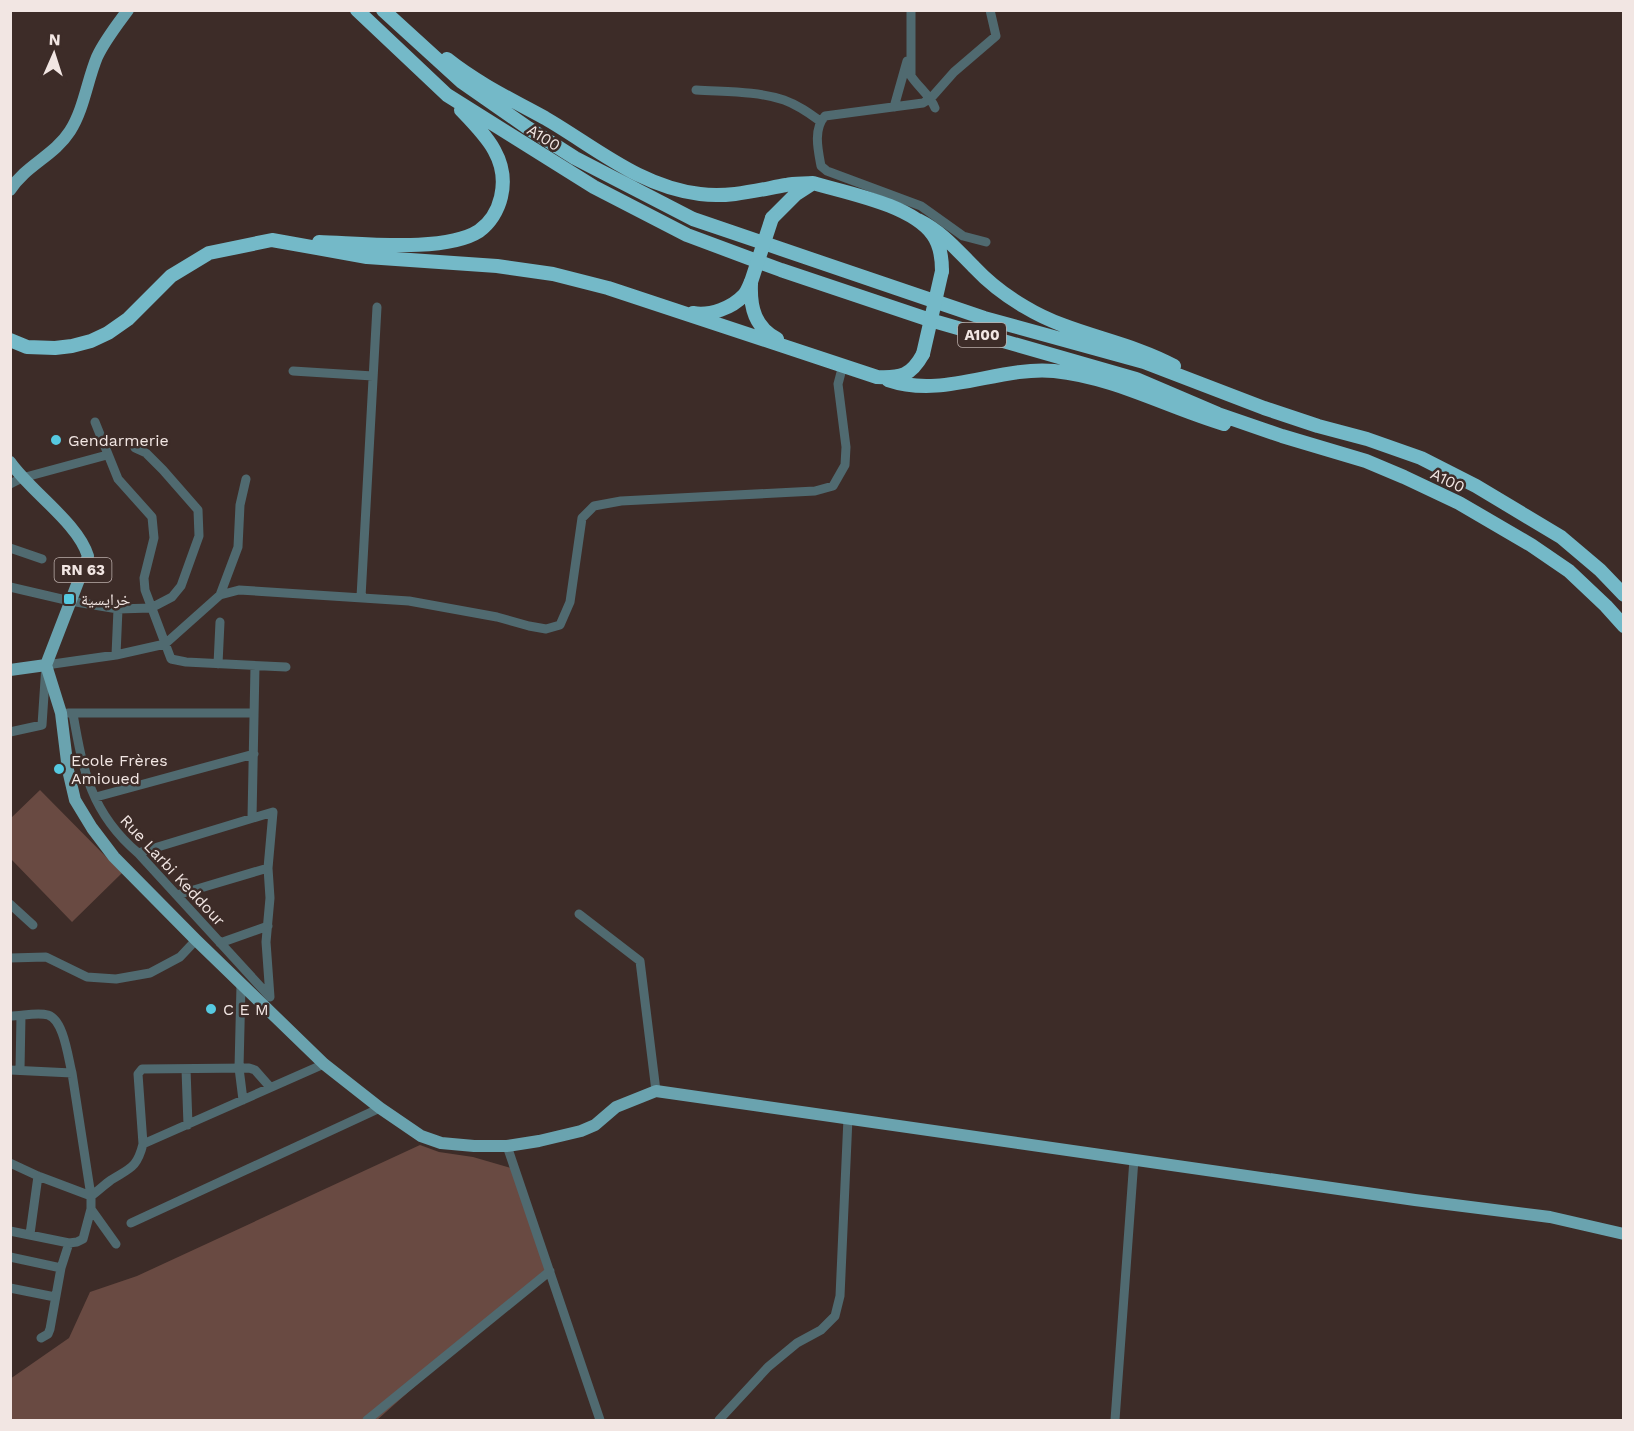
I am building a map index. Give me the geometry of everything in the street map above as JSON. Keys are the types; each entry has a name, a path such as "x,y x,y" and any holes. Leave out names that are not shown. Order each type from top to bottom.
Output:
{"highway":[{"name":"A100","path":"357,10 447,95 594,187 697,239 930,320 1136,379 1218,414 1366,461 1459,503 1531,545 1569,571 1606,606 1623,626"},
{"name":"A100","path":"383,10 462,82 528,128 575,158 693,219 984,318 1144,362 1232,397 1318,426 1368,439 1421,458 1476,486 1561,537 1600,570 1623,595"},
{"path":"383,10 454,65 498,93 547,119 617,164 666,187 717,195 790,184 813,183 885,205 935,229 989,281 1024,307 1048,320 1070,328 1151,353 1232,397"},
{"path":"10,352 27,347 72,346 108,333 128,319 171,276 209,254 272,240 421,244 461,239 479,231 491,219 499,204 503,187 503,170 498,154 488,138 447,95"},
{"path":"650,304 701,314 719,310 744,295 751,282 772,218 796,194 813,183"},
{"path":"877,377 897,378 916,366 923,354 942,271 942,258 933,234 918,220"},
{"path":"272,240 367,257 497,266 553,274 597,285 897,384 923,387 948,386 1018,372 1054,371 1112,384 1233,427 1282,436"},
{"path":"751,282 750,302 754,317 768,334 801,351"},
{"path":"10,340 27,347"}],"main road":[{"path":"10,190 20,176 61,143 71,129 97,57 128,10"},
{"name":"RN 63","path":"10,462 22,478 78,535 88,556 46,665"},
{"path":"10,670 46,665 67,713 68,770 75,800 92,828 114,856 195,940 324,1064 380,1108 421,1136 441,1143 507,1146 581,1131 595,1125 616,1107 656,1091 1415,1200 1550,1217 1623,1234"}],"street":[{"path":"911,10 911,76 931,98 935,108"},
{"path":"986,242 963,236 921,206 827,171 821,166 817,138 820,121 825,116 922,103 931,98 954,72 996,36 990,10"},
{"path":"894,107 910,50"},
{"path":"696,90 783,100 820,121"},
{"path":"813,183 813,171 821,166"},
{"path":"361,597 377,306"},
{"path":"10,732 42,725 46,665 116,655 165,644 220,595 239,590 409,601 456,609 537,628 560,626 570,602 582,518 594,506 621,501 815,491 833,486 845,465 846,447 838,384 843,365"},
{"path":"293,371 373,376"},
{"path":"95,422 118,479 152,517 155,528 144,578 145,590 171,659 286,667"},
{"path":"10,586 70,601 118,609 151,608 172,597 182,586 199,536 198,510 146,453 135,448"},
{"path":"11,484 22,478 107,455"},
{"path":"220,595 238,547 240,505 246,479"},
{"path":"10,548 42,559"},
{"path":"116,655 118,609"},
{"path":"218,664 220,622"},
{"path":"252,818 255,666"},
{"path":"67,713 254,713"},
{"name":"Rue Larbi Keddour","path":"67,713 89,787 109,825 138,853 270,997"},
{"path":"96,797 254,754"},
{"path":"138,853 273,812 268,868 270,898 266,942 271,1014"},
{"path":"177,896 268,868"},
{"path":"10,904 33,925"},
{"path":"579,915 640,961 656,1091"},
{"path":"220,943 268,926"},
{"path":"10,958 46,957 87,977 116,979 150,973 180,957 195,940"},
{"path":"241,985 239,1068 243,1100"},
{"path":"10,1016 45,1014 51,1016 61,1026 72,1073 92,1209 83,1239 77,1242 10,1231"},
{"path":"21,1016 15,1071 72,1073"},
{"path":"143,1144 324,1064"},
{"path":"91,1196 131,1170 136,1163 143,1144 139,1071 249,1068 255,1070 270,1087"},
{"path":"186,1069 188,1125"},
{"path":"131,1223 380,1108"},
{"path":"719,1420 768,1367 797,1343 821,1330 835,1316 840,1296 848,1118"},
{"path":"507,1146 600,1420"},
{"path":"1115,1420 1134,1159"},
{"path":"10,1163 91,1196"},
{"path":"30,1234 38,1176"},
{"path":"92,1209 116,1244"},
{"path":"41,1338 48,1334 50,1329 61,1268 69,1242"},
{"path":"10,1257 61,1268"},
{"path":"367,1420 550,1271"},
{"path":"10,1288 55,1298"}],"shaded area":[{"path":"40,790 122,873 72,922 11,859 11,818"},
{"path":"420,1145 439,1152 473,1157 511,1168 546,1269 377,1420 11,1420 10,1379 69,1338 90,1292 137,1276"}],"place":[{"name":"Gendarmerie","path":"56,440"},
{"name":"خرايسية","path":"69,599"},
{"name":"Ecole Frères Amioued","path":"59,769"},
{"name":"C E M","path":"211,1009"}]}
